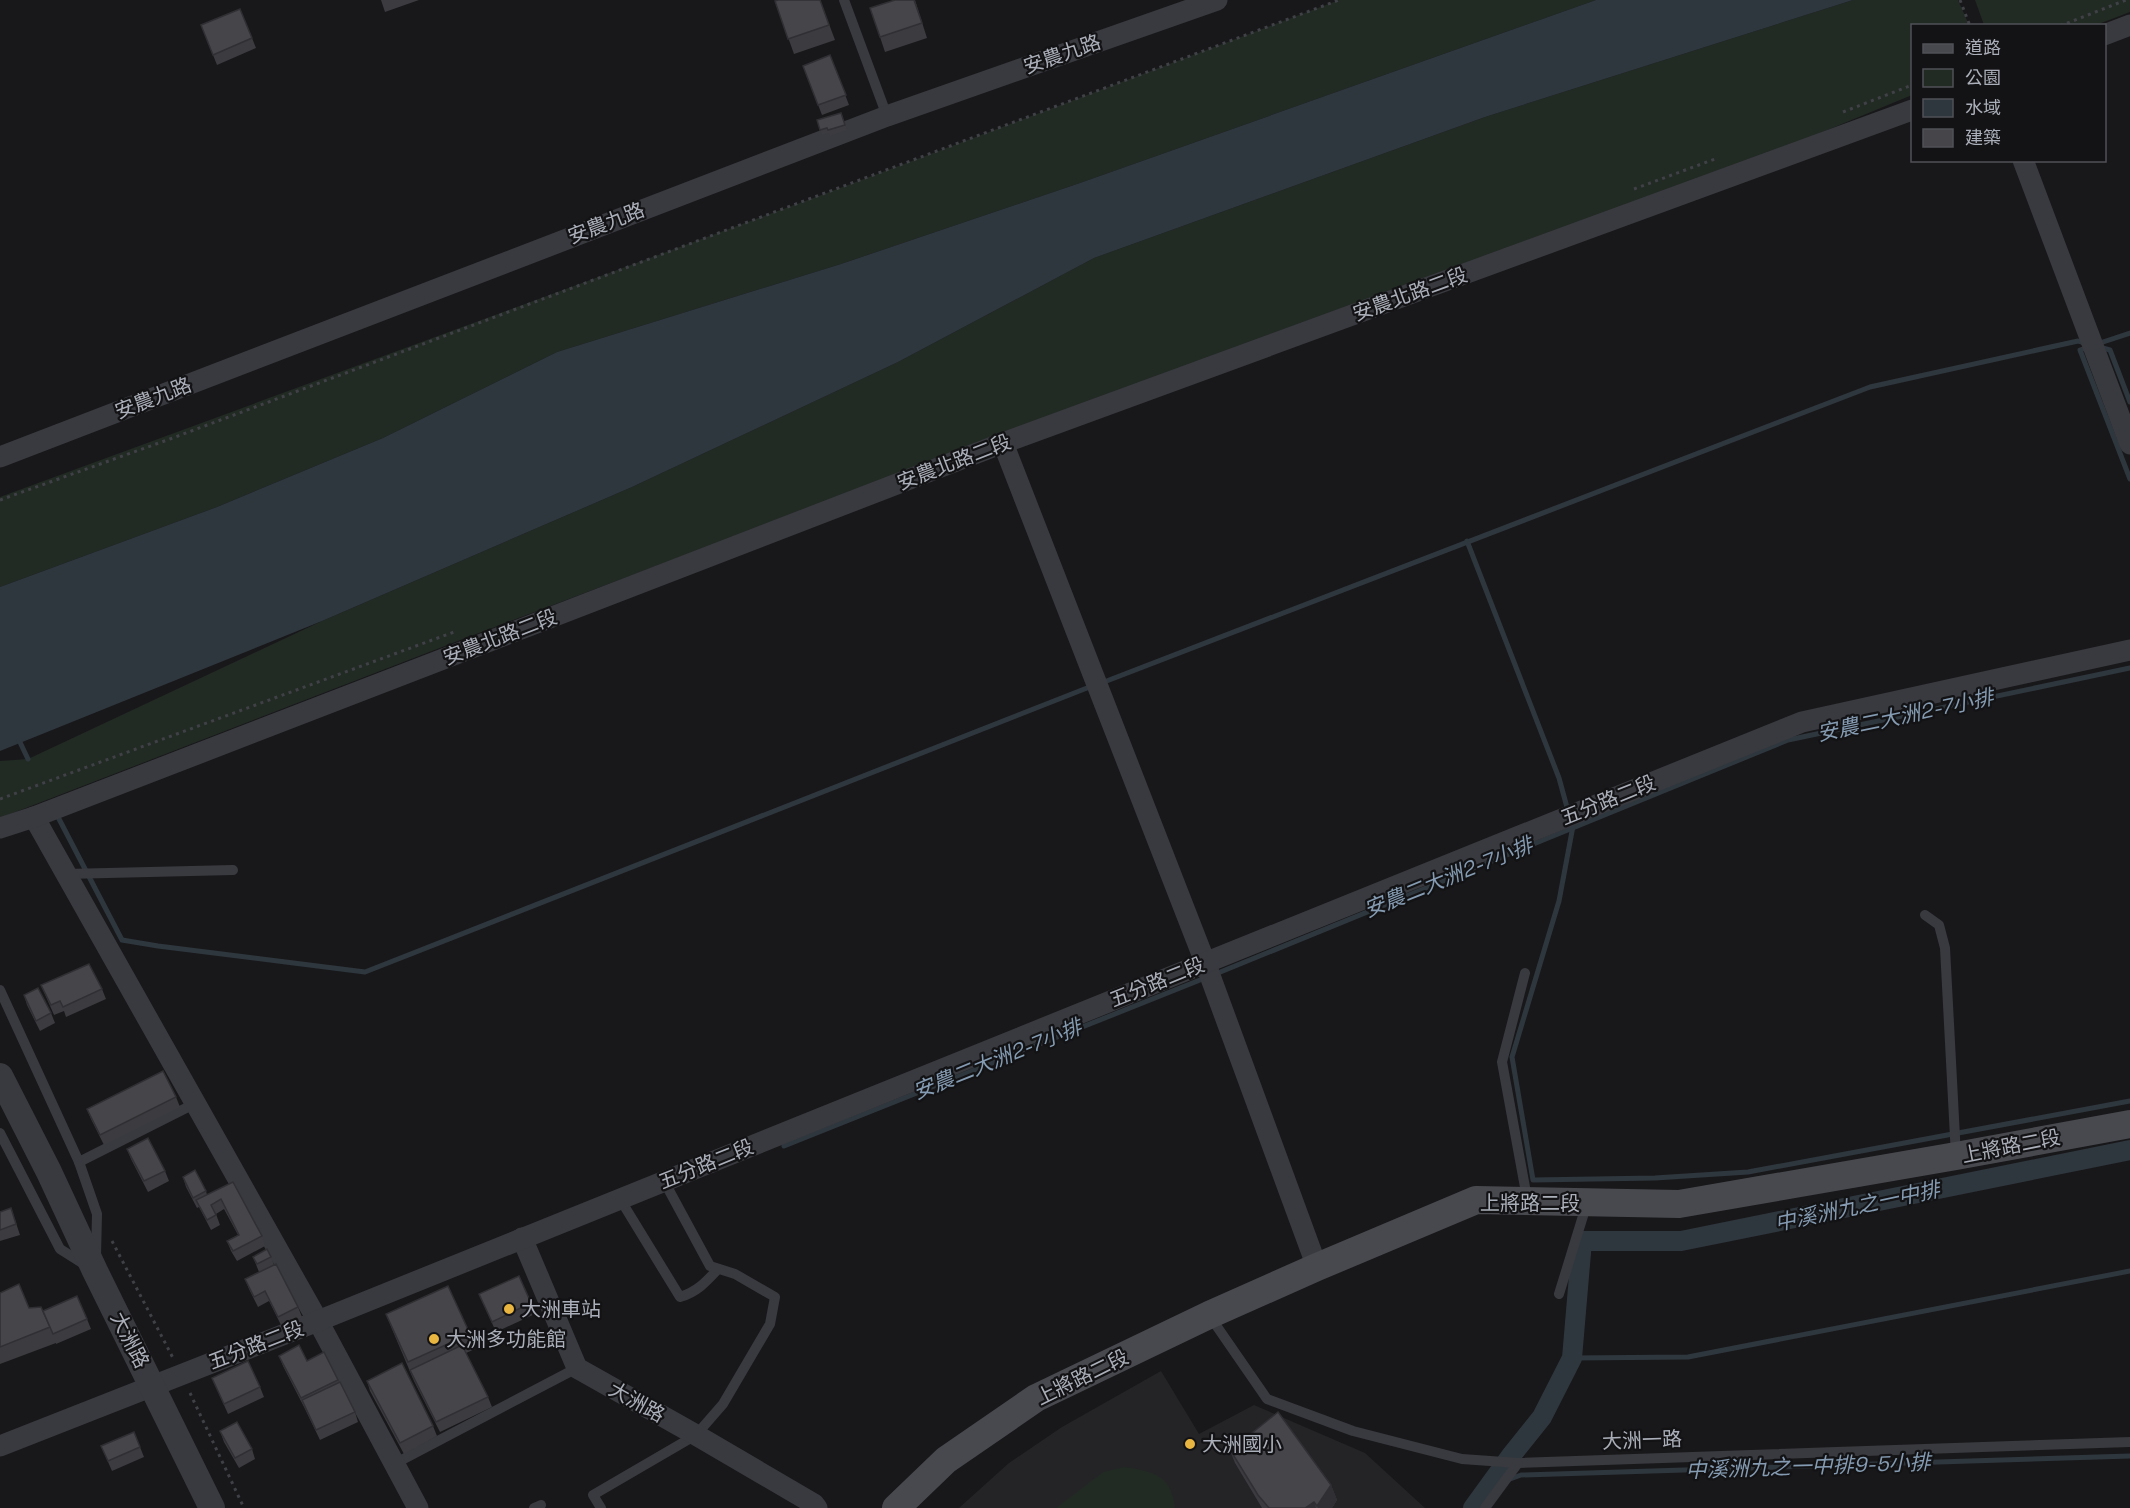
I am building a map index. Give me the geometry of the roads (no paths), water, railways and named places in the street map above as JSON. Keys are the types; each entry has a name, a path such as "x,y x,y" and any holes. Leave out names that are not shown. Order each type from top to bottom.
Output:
{"main road":[{"name":"上將路二段","path":"896,1508 945,1460 1036,1398 1209,1315 1476,1200 1679,1204 2130,1124"}],"street":[{"name":"安農九路","path":"0,457 887,116 1217,0"},
{"path":"2106,34 2130,25"},
{"name":"安農北路二段","path":"0,828 34,817 1003,443 1911,110"},
{"path":"2024,162 2130,444"},
{"path":"1003,443 1205,962 1317,1267"},
{"name":"五分路二段","path":"0,1446 318,1321 1802,722 2130,650"},
{"path":"34,817 318,1321 418,1508"},
{"name":"大洲路","path":"0,1076 212,1508"},
{"path":"522,1238 577,1368"},
{"name":"大洲路","path":"577,1368 696,1435 817,1508"}],"lane":[{"path":"844,0 887,116"},
{"path":"66,874 233,870"},
{"path":"1925,915 1939,925 1945,948 1956,1156"},
{"path":"1525,973 1502,1062 1527,1202"},
{"path":"0,990 79,1162 97,1214 95,1271"},
{"path":"79,1162 196,1103"},
{"path":"0,1133 60,1249 95,1271"},
{"path":"601,1508 593,1495 696,1435 723,1404 770,1324 775,1297 735,1274 710,1266 664,1181"},
{"path":"620,1198 680,1296 692,1293 704,1284 717,1269"},
{"path":"1559,1294 1587,1203"},
{"name":"大洲一路","path":"1209,1315 1267,1400 1353,1431 1462,1459 1518,1463 2130,1442"},
{"path":"394,1464 577,1368"},
{"path":"1485,1508 1518,1463"}],"water":[{"path":"1596,0 1853,0 1485,117 1094,258 898,362 632,487 322,621 0,751 0,587 217,507 383,438 557,352 841,264 1080,183"}],"waterway":[{"path":"2097,344 2130,333"},
{"path":"1104,682 1870,387 2078,341 2087,344"},
{"path":"2089,347 2080,350 2130,479"},
{"path":"2099,347 2110,350 2130,402"},
{"path":"1467,541 1559,778 1568,811"},
{"name":"安農二大洲2-7小排","path":"1213,975 1788,740 2130,668"},
{"path":"58,817 122,940 365,972 1087,688"},
{"path":"17,736 28,759"},
{"path":"1573,826 1559,901 1512,1057 1533,1180 1655,1178 1748,1172 2130,1101"},
{"name":"安農二大洲2-7小排","path":"784,1146 1205,978"},
{"name":"中溪洲九之一中排","path":"1473,1508 1542,1417 1572,1358 1582,1241 1681,1241 2130,1150"},
{"path":"1572,1358 1688,1357 2130,1271"},
{"name":"中溪洲九之一中排9-5小排","path":"1488,1487 1521,1475 2130,1456"}],"place":[{"name":"大洲車站","path":"509,1309"},
{"name":"大洲多功能館","path":"434,1339"},
{"name":"大洲國小","path":"1190,1444"}]}
